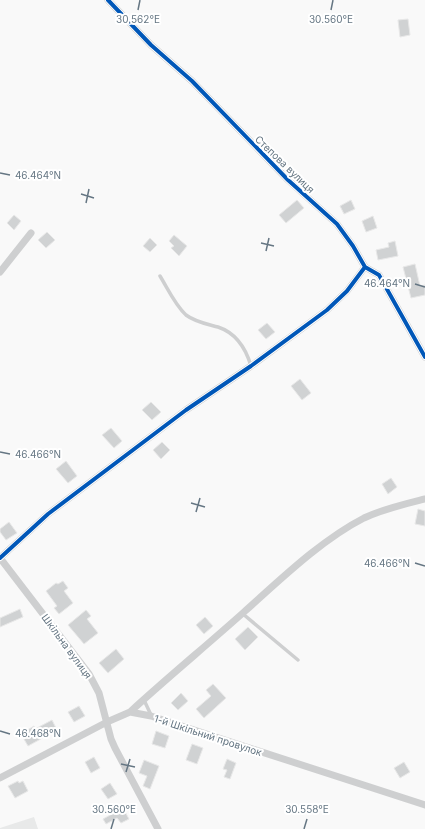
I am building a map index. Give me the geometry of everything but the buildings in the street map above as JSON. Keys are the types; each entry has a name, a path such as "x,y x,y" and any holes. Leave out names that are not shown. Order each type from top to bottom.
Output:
{"street":[{"name":"Степова вулиця","path":"108,0 152,45 192,81 288,180 337,224 353,246 365,267 379,275 425,357"},
{"path":"0,272 31,233"},
{"path":"0,558 48,514 186,410 251,366 327,310 347,291 365,267"},
{"path":"0,778 107,722 130,712 317,550 352,525 378,512 425,499"},
{"name":"Шкільна вулиця","path":"0,558 89,674 99,694 111,739 115,748 158,829"},
{"name":"1-й Шкільний провулок","path":"130,712 151,716 425,804"}],"lane":[{"path":"160,276 182,311 193,319 219,328 233,336 244,349 251,366"},
{"path":"243,614 298,660"},
{"path":"144,700 151,716"}],"shaded area":[{"path":"34,817 38,829 0,829 0,828"}],"cycle path":[{"path":"108,0 151,45 192,81 288,180 337,224 353,246 365,267 379,275 425,357"},
{"path":"0,558 48,514 186,410 251,366 327,310 347,291 365,267"}]}
